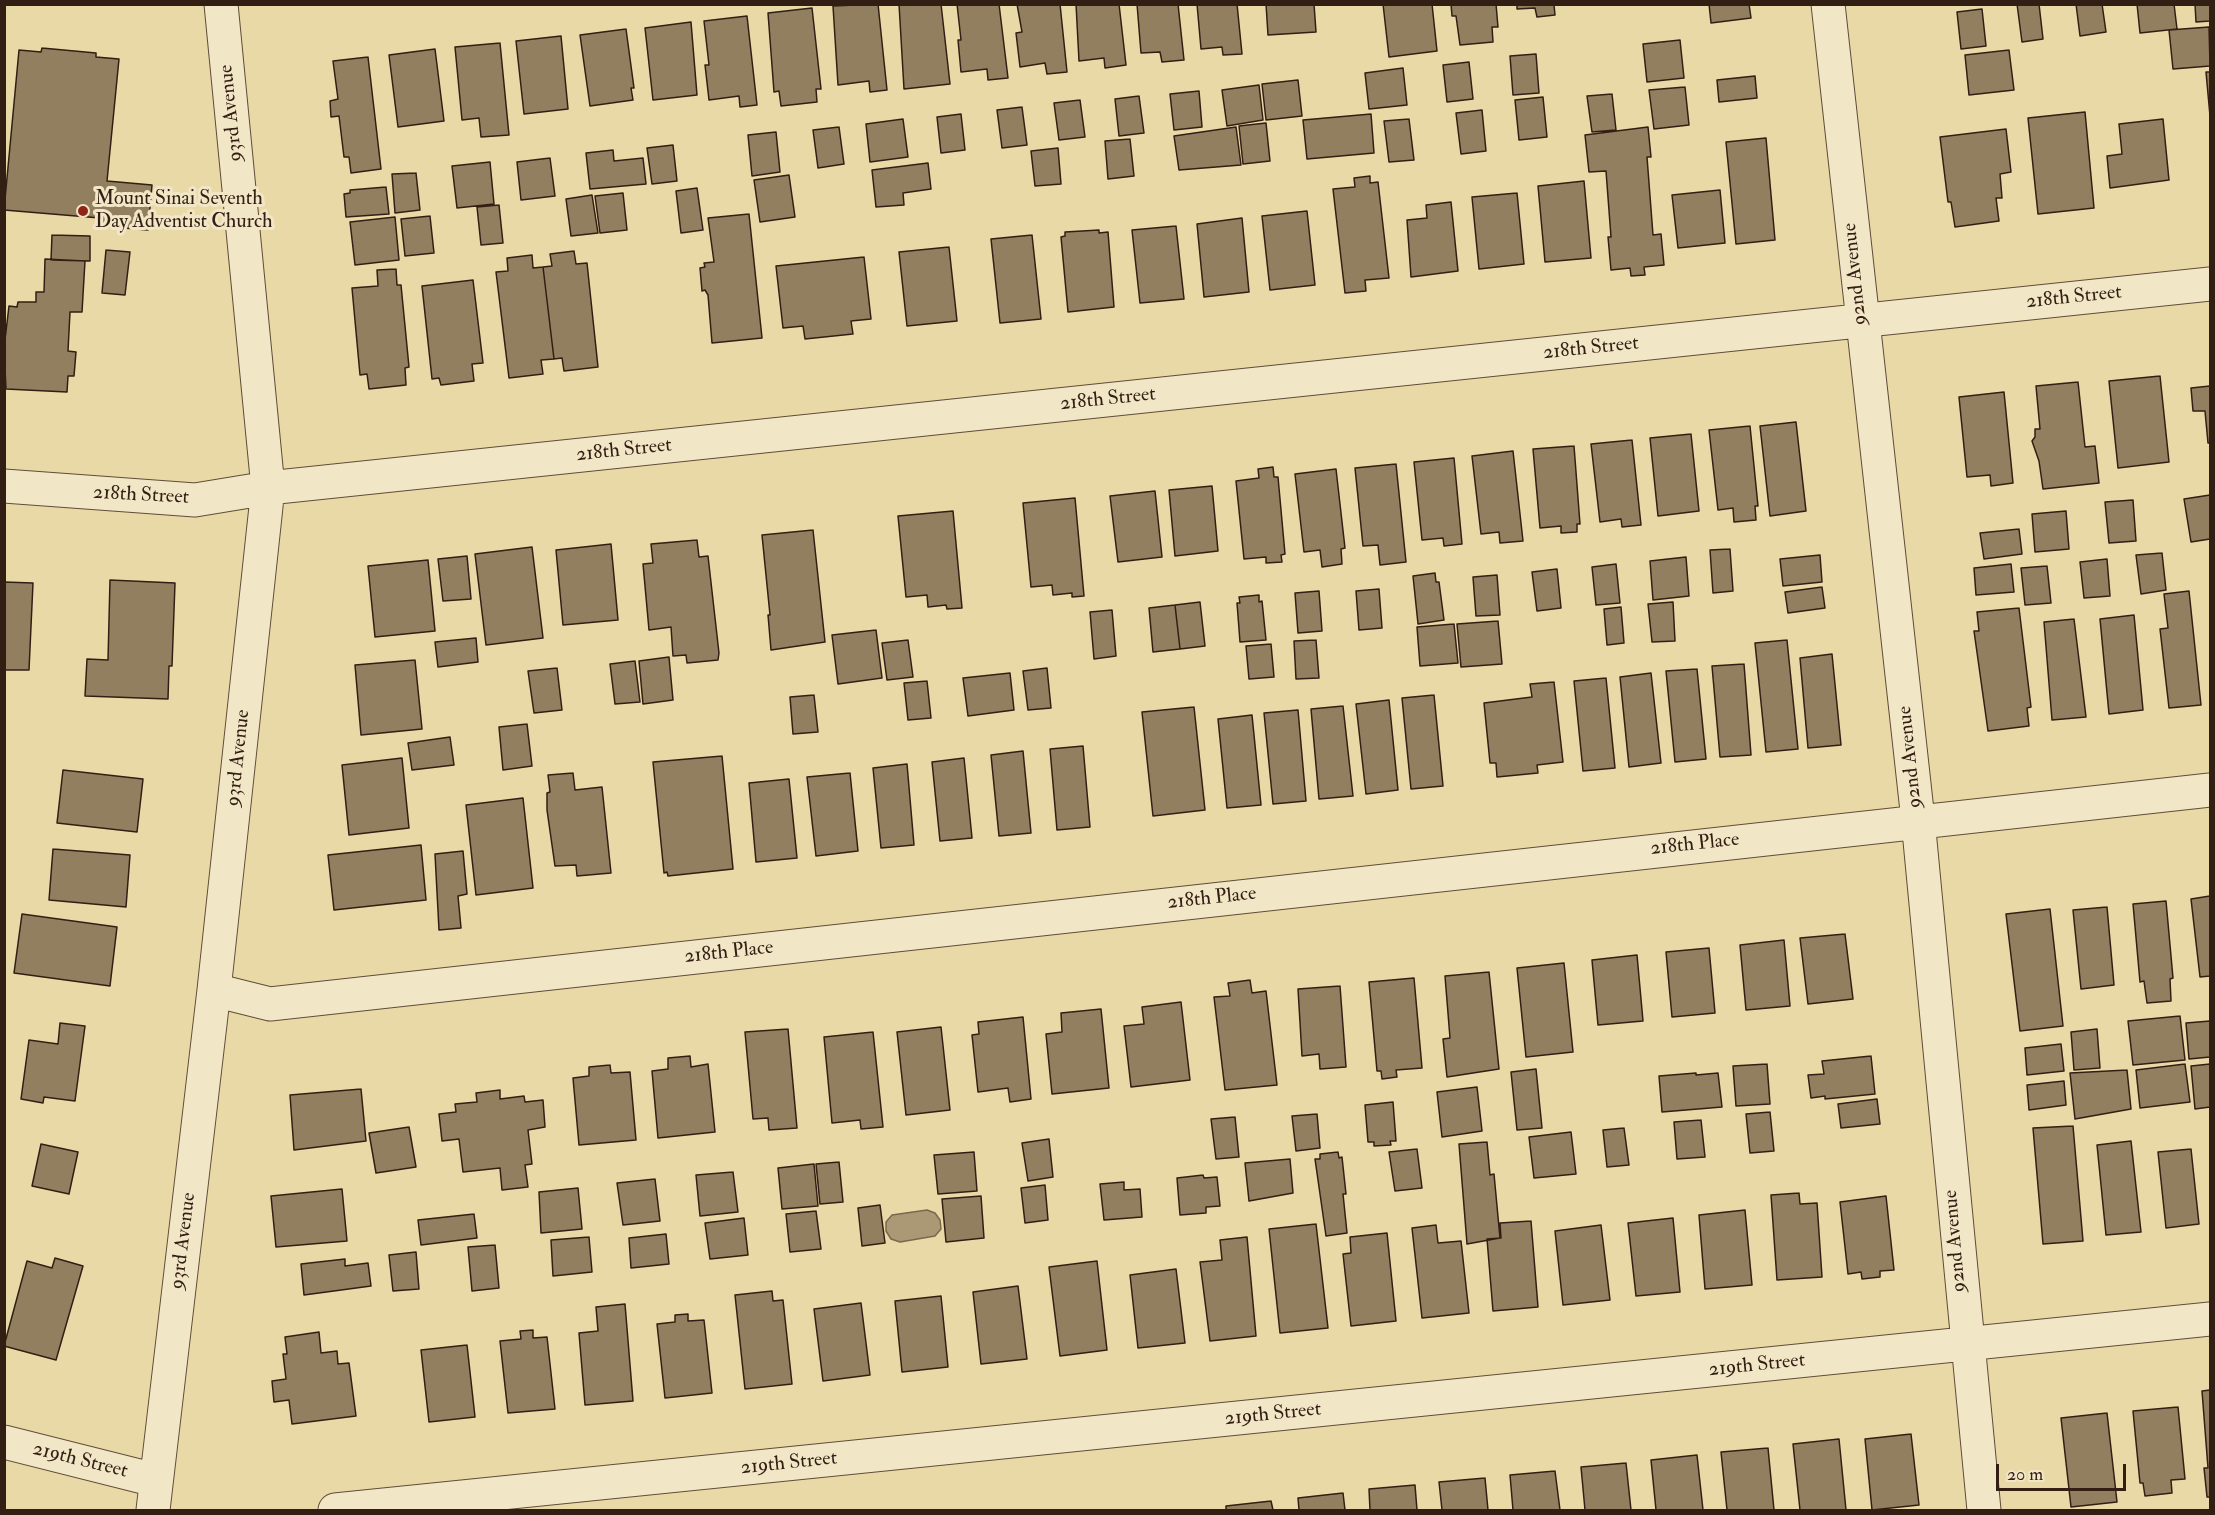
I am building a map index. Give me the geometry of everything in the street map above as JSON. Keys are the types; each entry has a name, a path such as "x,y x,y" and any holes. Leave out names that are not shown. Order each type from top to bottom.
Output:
{"street":[{"name":"93rd Avenue","path":"154,1495 214,990 268,488 222,4"},
{"name":"92nd Avenue","path":"1828,4 1861,320 1918,820 1966,1345 1984,1510"},
{"name":"218th Street","path":"4,486 195,500 268,488 2211,284"},
{"name":"218th Place","path":"214,990 270,1004 1918,820 2211,790"},
{"name":"219th Street","path":"335,1510 2211,1319"},
{"name":"219th Street","path":"4,1442 154,1495"}],"shaded area":[{"path":"927,1210 935,1213 940,1220 941,1229 935,1236 900,1242 891,1239 886,1231 886,1222 892,1215"}],"building":[{"path":"878,4 887,90 870,92 869,81 838,85 833,6"},
{"path":"899,4 941,4 950,84 904,89"},
{"path":"957,4 999,4 1008,78 988,80 987,69 961,72 958,40 961,40"},
{"path":"1017,4 1060,4 1067,72 1047,74 1045,63 1020,67 1016,33 1022,32"},
{"path":"1076,4 1119,4 1126,65 1105,68 1104,58 1079,61"},
{"path":"1137,4 1178,4 1184,60 1162,62 1160,52 1141,53"},
{"path":"1197,4 1237,4 1242,54 1223,55 1222,47 1201,49"},
{"path":"1266,4 1314,4 1316,32 1268,35"},
{"path":"1383,4 1432,4 1437,51 1389,57"},
{"path":"1451,4 1496,4 1498,27 1492,27 1493,42 1460,45 1456,16 1452,16"},
{"path":"1517,4 1562,4 1554,5 1555,15 1537,17 1535,8 1517,9"},
{"path":"1709,4 1749,4 1751,18 1711,23"},
{"path":"2017,4 2039,4 2043,39 2022,42"},
{"path":"2076,4 2102,4 2106,32 2080,36"},
{"path":"2137,4 2174,4 2177,29 2140,33"},
{"path":"2195,4 2210,4 2210,21 2196,22"},
{"path":"812,8 821,89 816,89 817,102 781,106 779,91 774,92 768,13"},
{"path":"1982,9 1986,46 1961,49 1957,12"},
{"path":"747,16 757,105 740,107 739,96 709,100 705,65 709,65 704,21"},
{"path":"691,22 697,95 653,100 645,28"},
{"path":"2209,27 2210,66 2173,69 2169,30"},
{"path":"626,29 634,88 631,88 633,100 590,106 580,35"},
{"path":"561,36 568,109 524,114 516,41"},
{"path":"1680,40 1684,78 1647,82 1643,44"},
{"path":"500,43 509,135 481,137 479,118 462,120 455,47"},
{"path":"42,48 96,53 96,57 119,59 107,181 152,185 148,230 99,226 100,218 4,210 19,50 41,52"},
{"path":"435,49 444,121 398,127 389,55"},
{"path":"2009,50 2014,90 1969,95 1965,55"},
{"path":"1536,54 1539,93 1513,95 1510,56"},
{"path":"368,57 381,169 351,173 349,157 344,157 339,116 331,117 330,101 338,99 333,61"},
{"path":"1469,62 1473,99 1447,102 1443,65"},
{"path":"1403,68 1407,105 1369,109 1365,73"},
{"path":"2206,72 2210,72 2210,116"},
{"path":"1755,76 1757,98 1719,102 1717,80"},
{"path":"1298,80 1302,116 1266,120 1262,84"},
{"path":"1259,85 1263,120 1227,126 1222,90"},
{"path":"1685,87 1689,125 1654,129 1649,90"},
{"path":"1199,91 1202,127 1174,130 1170,94"},
{"path":"1612,94 1616,130 1592,132 1587,96"},
{"path":"1139,96 1144,133 1119,136 1115,99"},
{"path":"1543,97 1547,137 1519,140 1515,100"},
{"path":"1080,100 1085,137 1059,140 1054,103"},
{"path":"1022,107 1027,145 1002,148 997,110"},
{"path":"1482,110 1486,151 1461,154 1456,113"},
{"path":"2085,112 2094,208 2038,214 2028,118"},
{"path":"961,114 965,150 941,153 937,117"},
{"path":"1371,114 1374,153 1307,159 1303,120"},
{"path":"903,119 908,157 870,162 866,124"},
{"path":"1409,119 1414,160 1389,162 1384,121"},
{"path":"2163,119 2169,180 2110,188 2107,156 2122,154 2119,124"},
{"path":"1266,123 1270,161 1243,164 1239,126"},
{"path":"839,127 844,164 818,168 813,130"},
{"path":"1236,127 1241,165 1179,170 1174,136"},
{"path":"1648,127 1651,157 1647,157 1653,235 1661,234 1664,265 1644,267 1645,275 1631,276 1630,268 1611,270 1606,171 1589,172 1585,135"},
{"path":"2006,129 2011,172 2000,174 2002,198 1996,198 1999,221 1955,227 1951,202 1948,202 1940,137"},
{"path":"776,132 780,172 752,176 748,135"},
{"path":"1766,138 1775,240 1736,244 1726,142"},
{"path":"1130,139 1134,176 1108,179 1105,141"},
{"path":"673,145 677,181 652,184 647,148"},
{"path":"1058,148 1061,184 1035,186 1031,151"},
{"path":"613,150 614,161 643,158 646,184 590,189 586,153"},
{"path":"550,158 555,196 521,200 517,162"},
{"path":"490,162 494,204 457,208 452,166"},
{"path":"928,163 931,189 903,193 904,205 876,207 872,170"},
{"path":"416,173 420,210 395,213 392,174"},
{"path":"789,175 795,217 760,222 754,180"},
{"path":"1370,176 1370,183 1378,182 1389,278 1365,280 1366,291 1345,293 1333,189 1355,187 1354,178"},
{"path":"1584,181 1591,258 1545,262 1538,186"},
{"path":"386,187 389,214 346,217 344,194 350,193 350,190"},
{"path":"697,188 703,230 681,233 676,191"},
{"path":"1720,190 1725,243 1678,248 1672,195"},
{"path":"623,193 627,230 600,233 595,196"},
{"path":"1517,193 1524,264 1479,269 1472,197"},
{"path":"592,195 598,233 571,236 566,199"},
{"path":"1451,202 1458,271 1411,277 1407,220 1427,218 1426,205"},
{"path":"499,205 503,243 481,245 477,207"},
{"path":"1307,211 1315,285 1270,290 1262,216"},
{"path":"749,214 762,338 712,343 708,295 705,290 702,291 700,268 705,267 704,263 714,262 708,218"},
{"path":"430,216 434,253 405,256 401,219"},
{"path":"395,217 399,260 355,265 350,222"},
{"path":"1242,218 1249,292 1204,297 1197,224"},
{"path":"1176,226 1184,299 1140,303 1132,230"},
{"path":"1099,230 1099,233 1108,232 1114,307 1068,312 1061,237 1065,236 1065,232"},
{"path":"52,235 90,236 90,261 51,260"},
{"path":"1032,235 1041,319 1000,323 991,239"},
{"path":"949,247 957,321 907,326 899,252"},
{"path":"106,250 130,252 125,295 102,293"},
{"path":"574,251 576,264 587,263 598,367 564,371 562,358 554,359 543,267 552,266 550,254"},
{"path":"532,255 533,268 543,267 554,359 541,360 543,374 509,378 496,272 508,271 507,258"},
{"path":"864,257 871,319 851,321 853,334 805,339 803,326 783,328 776,266"},
{"path":"45,259 85,261 82,312 70,312 68,351 76,352 74,376 68,376 67,392 6,389 4,348 9,306 17,307 18,302 36,302 36,292 44,292"},
{"path":"396,269 397,285 401,285 409,367 405,368 406,385 369,389 367,374 360,375 352,288 378,286 377,270"},
{"path":"473,280 483,363 472,364 474,381 441,385 439,378 432,379 422,286"},
{"path":"2160,376 2169,462 2118,468 2109,381"},
{"path":"2078,382 2085,447 2095,446 2099,483 2043,489 2039,461 2032,441 2035,437 2035,429 2040,429 2036,386"},
{"path":"2210,386 2210,443 2208,443 2205,411 2193,411 2191,388"},
{"path":"2004,392 2013,483 1991,486 1990,475 1967,477 1959,397"},
{"path":"1796,422 1806,511 1770,516 1760,426"},
{"path":"1750,426 1758,506 1755,506 1756,520 1734,522 1733,508 1718,510 1709,430"},
{"path":"1691,434 1699,511 1658,516 1650,438"},
{"path":"1632,440 1641,525 1622,527 1621,519 1600,522 1591,444"},
{"path":"1574,446 1580,524 1577,524 1577,532 1561,533 1561,526 1540,528 1533,449"},
{"path":"1513,451 1523,541 1500,543 1499,532 1481,534 1472,456"},
{"path":"1454,458 1462,544 1444,546 1443,538 1422,540 1414,462"},
{"path":"1396,464 1406,562 1380,565 1378,545 1363,546 1355,468"},
{"path":"1273,467 1274,477 1278,477 1285,554 1281,555 1282,562 1266,563 1266,557 1244,559 1236,481 1259,478 1258,469"},
{"path":"1336,469 1345,548 1341,549 1342,564 1322,567 1320,550 1304,552 1295,474"},
{"path":"1212,486 1218,551 1175,556 1169,490"},
{"path":"1155,491 1162,557 1118,562 1110,496"},
{"path":"2210,495 2210,539 2191,542 2184,499"},
{"path":"1075,498 1084,596 1072,597 1072,593 1053,595 1052,585 1031,587 1023,503"},
{"path":"2133,500 2136,541 2109,543 2105,502"},
{"path":"953,511 962,608 947,609 946,605 928,607 927,595 906,597 898,516"},
{"path":"2066,511 2069,549 2035,552 2032,514"},
{"path":"2019,529 2022,554 1984,559 1980,533"},
{"path":"813,530 825,642 771,650 762,535"},
{"path":"697,540 699,557 708,556 719,653 718,660 687,663 686,655 673,656 671,627 649,630 643,564 653,563 651,544"},
{"path":"611,544 618,620 563,625 556,550"},
{"path":"532,547 543,638 486,645 475,554"},
{"path":"1730,549 1733,591 1713,593 1710,550"},
{"path":"2162,553 2166,590 2141,594 2136,555"},
{"path":"1820,555 1822,582 1783,586 1780,559"},
{"path":"467,556 471,599 443,601 438,559"},
{"path":"1686,557 1689,596 1653,600 1650,561"},
{"path":"2107,559 2110,596 2084,598 2080,562"},
{"path":"428,560 435,631 375,637 368,566"},
{"path":"1616,564 1620,603 1596,605 1592,567"},
{"path":"2011,564 2014,592 1976,595 1974,568"},
{"path":"2047,566 2051,603 2025,605 2021,568"},
{"path":"1557,569 1561,608 1537,611 1532,572"},
{"path":"1435,573 1436,582 1439,582 1444,620 1418,624 1413,576"},
{"path":"1497,575 1500,615 1476,616 1473,577"},
{"path":"110,580 175,583 172,666 169,666 168,699 85,696 87,659 108,660"},
{"path":"4,582 33,583 29,670 4,670"},
{"path":"1822,587 1825,608 1788,613 1785,592"},
{"path":"1379,589 1382,628 1359,630 1356,591"},
{"path":"1319,591 1322,631 1298,633 1295,593"},
{"path":"2189,591 2201,705 2169,708 2160,629 2168,628 2164,594"},
{"path":"1259,595 1259,602 1262,601 1266,640 1240,642 1237,603 1240,603 1239,597"},
{"path":"1200,602 1205,646 1180,649 1175,605"},
{"path":"1673,602 1675,641 1652,642 1648,604"},
{"path":"1175,605 1180,649 1153,652 1149,608"},
{"path":"1621,607 1624,643 1607,645 1604,609"},
{"path":"2019,608 2031,707 2027,708 2029,726 1988,731 1974,631 1979,631 1977,612"},
{"path":"1112,610 1116,656 1094,659 1090,612"},
{"path":"2134,615 2143,710 2109,714 2100,619"},
{"path":"2074,619 2086,717 2052,720 2044,622"},
{"path":"1498,621 1502,664 1461,667 1457,624"},
{"path":"1454,624 1458,663 1420,666 1417,627"},
{"path":"876,630 882,678 838,684 832,635"},
{"path":"476,638 478,662 438,667 435,642"},
{"path":"908,640 913,677 887,680 882,643"},
{"path":"1316,640 1319,678 1296,679 1294,641"},
{"path":"1787,640 1798,749 1766,752 1755,643"},
{"path":"1271,644 1274,677 1249,679 1246,646"},
{"path":"1832,654 1841,745 1808,748 1800,658"},
{"path":"669,657 673,700 643,704 639,661"},
{"path":"415,660 422,729 361,735 355,665"},
{"path":"635,661 640,702 615,704 610,664"},
{"path":"1744,664 1751,755 1720,757 1712,666"},
{"path":"557,668 562,710 534,713 528,671"},
{"path":"1047,668 1051,708 1028,710 1023,671"},
{"path":"1697,669 1706,759 1675,762 1666,671"},
{"path":"1010,673 1014,710 968,716 963,678"},
{"path":"1651,673 1661,763 1629,767 1620,677"},
{"path":"1606,678 1615,768 1583,771 1574,681"},
{"path":"927,681 931,718 908,720 904,683"},
{"path":"1554,682 1563,762 1537,765 1538,773 1497,777 1496,763 1490,763 1484,703 1532,697 1530,684"},
{"path":"814,695 818,732 793,734 790,697"},
{"path":"1434,695 1443,786 1411,789 1402,698"},
{"path":"1389,700 1398,790 1366,794 1356,704"},
{"path":"1343,706 1353,796 1319,799 1311,709"},
{"path":"1194,707 1205,810 1153,816 1142,712"},
{"path":"1298,710 1306,801 1273,804 1264,713"},
{"path":"1252,715 1261,805 1227,808 1218,719"},
{"path":"527,724 532,766 503,770 499,727"},
{"path":"450,737 454,765 412,770 408,743"},
{"path":"1083,746 1090,827 1057,830 1050,749"},
{"path":"1023,751 1031,833 999,836 991,755"},
{"path":"722,756 733,869 668,876 667,872 664,873 653,762"},
{"path":"402,758 409,828 349,835 342,765"},
{"path":"964,758 972,838 940,841 932,762"},
{"path":"907,764 914,845 881,848 873,768"},
{"path":"63,770 143,779 137,832 57,823"},
{"path":"573,773 575,790 602,787 611,873 577,876 576,865 555,866 547,810 547,793 550,792 548,775"},
{"path":"850,773 858,851 816,856 807,777"},
{"path":"789,779 797,858 756,862 749,783"},
{"path":"523,798 533,888 476,895 466,805"},
{"path":"421,845 426,900 334,910 328,855"},
{"path":"53,849 130,855 126,907 49,900"},
{"path":"463,851 467,894 458,896 461,928 439,930 435,854"},
{"path":"2210,896 2210,976 2200,977 2191,899"},
{"path":"2166,901 2173,978 2170,979 2171,1001 2147,1003 2144,981 2140,982 2133,904"},
{"path":"2107,907 2114,985 2081,989 2073,910"},
{"path":"2050,909 2063,1026 2020,1031 2006,914"},
{"path":"22,914 117,927 110,986 14,973"},
{"path":"1845,934 1853,999 1808,1004 1800,938"},
{"path":"1784,940 1790,1006 1746,1010 1740,945"},
{"path":"1709,948 1715,1013 1672,1017 1666,952"},
{"path":"1637,955 1643,1021 1598,1025 1592,960"},
{"path":"1564,963 1573,1052 1526,1057 1517,968"},
{"path":"1489,972 1499,1069 1447,1077 1443,1039 1450,1038 1445,976"},
{"path":"1414,978 1422,1068 1396,1070 1397,1077 1382,1079 1381,1071 1377,1071 1369,982"},
{"path":"1250,980 1252,993 1266,991 1277,1085 1225,1090 1214,997 1230,996 1228,983"},
{"path":"1340,986 1346,1067 1320,1069 1319,1054 1302,1056 1298,989"},
{"path":"1181,1002 1190,1080 1131,1087 1124,1026 1144,1024 1142,1007"},
{"path":"1101,1009 1109,1088 1052,1094 1046,1034 1062,1032 1061,1013"},
{"path":"2180,1016 2185,1060 2133,1065 2128,1021"},
{"path":"1023,1017 1031,1099 1010,1102 1008,1088 978,1092 972,1035 979,1034 978,1022"},
{"path":"2210,1021 2210,1057 2189,1059 2186,1023"},
{"path":"60,1023 85,1026 75,1101 44,1097 43,1103 21,1099 29,1040 58,1044"},
{"path":"941,1027 950,1110 906,1115 897,1032"},
{"path":"788,1029 797,1128 769,1130 768,1118 753,1119 745,1032"},
{"path":"2097,1029 2100,1068 2074,1070 2071,1032"},
{"path":"873,1032 883,1127 861,1129 860,1120 832,1123 824,1037"},
{"path":"2061,1044 2064,1071 2027,1075 2025,1048"},
{"path":"690,1056 691,1067 708,1064 715,1132 658,1138 652,1071 668,1069 668,1058"},
{"path":"1871,1056 1875,1094 1825,1099 1825,1096 1811,1098 1808,1075 1824,1074 1822,1061"},
{"path":"1767,1064 1770,1104 1736,1106 1733,1066"},
{"path":"2185,1064 2190,1102 2140,1108 2136,1070"},
{"path":"2210,1064 2210,1107 2195,1109 2191,1066"},
{"path":"610,1065 611,1073 630,1072 636,1140 579,1145 573,1078 589,1076 589,1067"},
{"path":"1536,1069 1542,1128 1517,1130 1511,1072"},
{"path":"2127,1070 2131,1109 2075,1119 2070,1073"},
{"path":"1696,1073 1696,1075 1718,1073 1722,1107 1662,1112 1659,1076"},
{"path":"2064,1081 2066,1105 2029,1110 2027,1085"},
{"path":"1477,1087 1482,1131 1442,1137 1437,1092"},
{"path":"361,1089 366,1141 294,1150 290,1095"},
{"path":"500,1090 500,1099 524,1096 525,1102 543,1100 545,1127 528,1130 532,1164 525,1165 528,1187 502,1190 500,1168 463,1172 459,1139 442,1141 439,1114 456,1112 455,1104 477,1102 476,1093"},
{"path":"1877,1099 1880,1124 1841,1128 1838,1104"},
{"path":"1393,1102 1396,1141 1390,1141 1391,1145 1374,1146 1374,1142 1368,1142 1365,1105"},
{"path":"1770,1112 1774,1151 1750,1153 1746,1114"},
{"path":"1317,1114 1320,1148 1296,1151 1292,1116"},
{"path":"1235,1117 1239,1157 1216,1159 1211,1119"},
{"path":"1701,1120 1705,1157 1677,1159 1674,1122"},
{"path":"2073,1126 2083,1241 2043,1244 2033,1128"},
{"path":"409,1127 416,1167 376,1173 369,1133"},
{"path":"1624,1128 1629,1165 1607,1167 1603,1130"},
{"path":"1571,1132 1576,1174 1534,1178 1529,1137"},
{"path":"1049,1139 1053,1177 1028,1181 1022,1143"},
{"path":"2131,1141 2141,1232 2106,1235 2097,1145"},
{"path":"1487,1142 1490,1175 1494,1174 1500,1238 1467,1244 1459,1144"},
{"path":"41,1144 78,1152 69,1194 32,1186"},
{"path":"1417,1149 1422,1188 1395,1191 1389,1152"},
{"path":"2191,1149 2199,1224 2166,1228 2158,1152"},
{"path":"974,1152 977,1191 938,1194 934,1155"},
{"path":"1338,1152 1339,1158 1342,1157 1347,1233 1326,1236 1315,1159 1320,1159 1320,1154"},
{"path":"1290,1159 1293,1193 1249,1201 1245,1163"},
{"path":"839,1162 843,1202 820,1204 816,1164"},
{"path":"814,1164 818,1206 782,1209 778,1168"},
{"path":"733,1172 738,1212 700,1216 696,1175"},
{"path":"1203,1175 1204,1178 1217,1177 1220,1206 1206,1207 1206,1213 1180,1215 1177,1178"},
{"path":"655,1179 660,1221 623,1225 617,1183"},
{"path":"1124,1182 1124,1190 1140,1189 1142,1217 1104,1220 1100,1184"},
{"path":"1045,1185 1048,1220 1025,1223 1021,1188"},
{"path":"578,1188 582,1229 541,1233 539,1192"},
{"path":"342,1189 347,1241 276,1247 271,1196"},
{"path":"1799,1193 1800,1204 1817,1203 1822,1277 1777,1280 1771,1195"},
{"path":"981,1196 984,1238 946,1242 942,1199"},
{"path":"1886,1196 1894,1270 1880,1271 1880,1277 1862,1279 1861,1272 1848,1274 1840,1202"},
{"path":"880,1205 885,1243 862,1246 858,1208"},
{"path":"1745,1210 1752,1285 1705,1289 1699,1215"},
{"path":"816,1211 821,1249 790,1252 786,1214"},
{"path":"474,1214 477,1238 421,1245 418,1220"},
{"path":"744,1218 748,1255 710,1259 705,1223"},
{"path":"1673,1218 1680,1292 1636,1296 1628,1223"},
{"path":"1531,1221 1538,1307 1493,1311 1487,1239 1501,1238 1500,1223"},
{"path":"1316,1224 1328,1328 1280,1333 1269,1229"},
{"path":"1436,1225 1438,1243 1461,1241 1469,1313 1422,1318 1412,1228"},
{"path":"1601,1225 1610,1300 1563,1305 1555,1231"},
{"path":"1387,1233 1396,1321 1351,1326 1343,1254 1351,1253 1350,1237"},
{"path":"666,1234 669,1264 631,1268 629,1238"},
{"path":"589,1237 592,1272 553,1276 551,1240"},
{"path":"1247,1237 1256,1336 1210,1341 1200,1262 1222,1260 1220,1240"},
{"path":"495,1245 499,1288 472,1291 468,1247"},
{"path":"416,1252 419,1289 393,1291 389,1255"},
{"path":"55,1258 83,1266 56,1360 4,1346 27,1261 52,1268"},
{"path":"345,1259 345,1266 368,1263 371,1286 304,1295 301,1264"},
{"path":"1097,1261 1107,1350 1060,1356 1049,1267"},
{"path":"1176,1269 1185,1343 1138,1348 1130,1275"},
{"path":"1018,1286 1027,1359 981,1364 973,1292"},
{"path":"772,1291 773,1301 783,1300 792,1384 745,1389 735,1295"},
{"path":"941,1296 948,1367 902,1372 895,1301"},
{"path":"861,1303 870,1375 823,1381 814,1309"},
{"path":"625,1304 633,1401 585,1405 579,1333 598,1331 596,1307"},
{"path":"688,1314 688,1321 704,1320 712,1393 665,1398 657,1324 675,1322 675,1315"},
{"path":"533,1330 533,1338 547,1337 555,1409 508,1413 500,1341 521,1339 520,1331"},
{"path":"319,1332 321,1353 337,1351 338,1364 349,1363 356,1416 292,1424 289,1400 274,1402 272,1381 286,1379 283,1354 287,1354 285,1337"},
{"path":"467,1345 475,1417 429,1422 421,1350"},
{"path":"2210,1390 2210,1497 2207,1497 2204,1468 2208,1468 2202,1391"},
{"path":"2178,1407 2185,1479 2171,1480 2172,1493 2145,1496 2143,1483 2140,1483 2133,1411"},
{"path":"2107,1413 2117,1502 2071,1507 2061,1418"},
{"path":"1911,1434 1919,1505 1872,1510 1865,1439"},
{"path":"1839,1439 1846,1510 1800,1510 1793,1444"},
{"path":"1768,1448 1774,1510 1727,1510 1721,1452"},
{"path":"1697,1455 1703,1510 1656,1510 1651,1460"},
{"path":"1626,1463 1631,1510 1585,1510 1581,1467"},
{"path":"1555,1471 1560,1510 1513,1510 1510,1475"},
{"path":"1485,1478 1488,1510 1442,1510 1439,1482"},
{"path":"1415,1485 1417,1510 1370,1510 1369,1489"},
{"path":"1343,1493 1345,1510 1299,1510 1298,1498"},
{"path":"1271,1501 1273,1510 1226,1510 1226,1506"}],"place":[{"name":"Mount Sinai Seventh Day Adventist Church","path":"83,211"}]}
